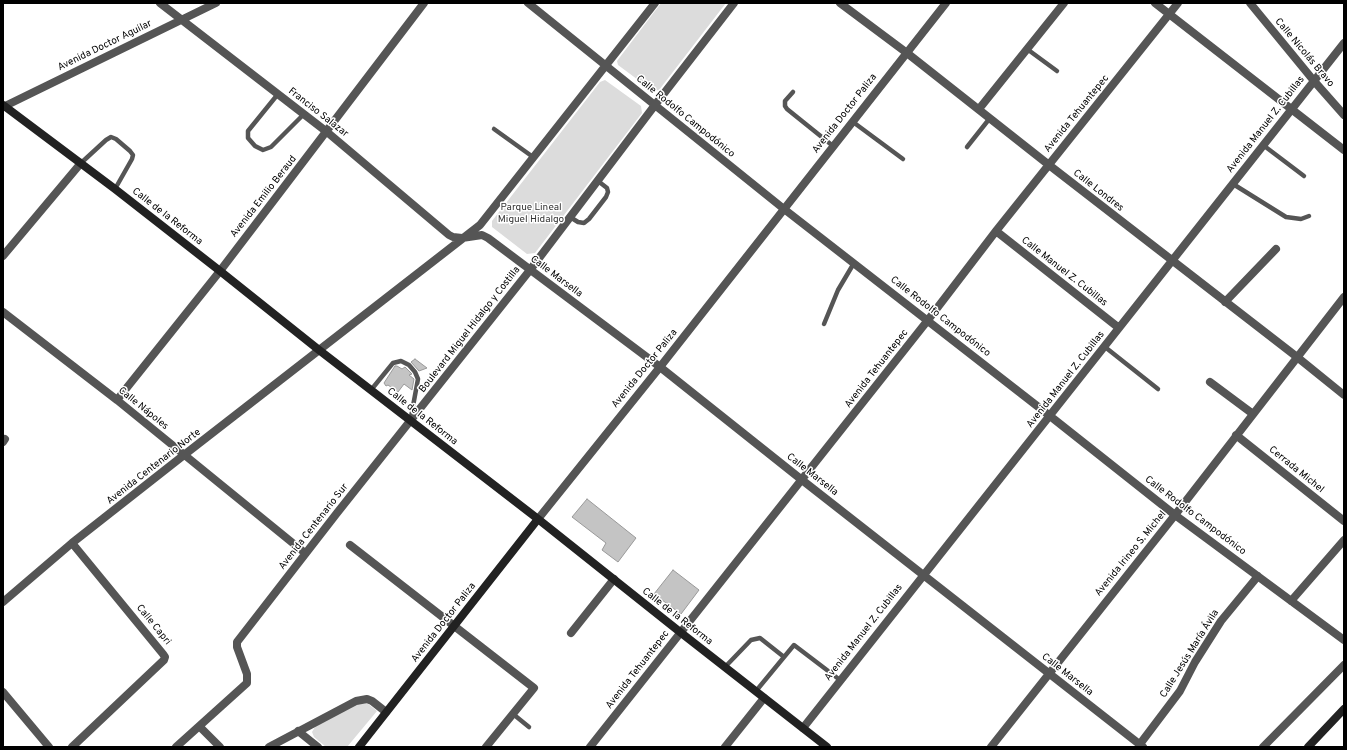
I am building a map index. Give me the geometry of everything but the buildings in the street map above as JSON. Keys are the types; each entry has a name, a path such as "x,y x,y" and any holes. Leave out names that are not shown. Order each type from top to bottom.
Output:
{"main road":[{"name":"Calle de la Reforma","path":"4,106 115,188 319,350 538,519 827,747"},
{"name":"Avenida Doctor Paliza","path":"359,747 538,519"},
{"path":"1308,747 1344,709"}],"street":[{"name":"Franciso Salazar","path":"160,3 327,132 449,235 462,238"},
{"name":"Avenida Doctor Aguilar","path":"4,106 216,3"},
{"name":"Avenida Emilio Beraud","path":"117,400 220,271 424,3"},
{"name":"Calle Rodolfo Campodónico","path":"528,3 784,209 928,320 1175,515 1344,640"},
{"path":"319,350 480,225 532,157 655,3"},
{"name":"Boulevard Miguel Hidalgo y Costilla","path":"411,421 530,270 734,3"},
{"name":"Calle Londres","path":"840,3 907,52 1049,165 1344,395"},
{"name":"Avenida Doctor Paliza","path":"538,519 660,367 946,3"},
{"path":"979,109 1064,3"},
{"path":"1155,3 1292,108 1344,150"},
{"name":"Avenida Tehuantepec","path":"590,747 928,320 996,231 1178,3"},
{"name":"Calle Nicolás Bravo","path":"1250,3 1344,115"},
{"name":"Avenida Manuel Z. Cubillas","path":"803,728 1344,43"},
{"path":"3,256 81,163"},
{"name":"Calle Manuel Z. Cubillas","path":"996,231 1119,328"},
{"name":"Calle Marsella","path":"462,238 482,235 488,238 660,367 1141,746"},
{"path":"1225,302 1276,249"},
{"name":"Avenida Irineo S. Michel","path":"991,747 1048,673 1175,515 1344,297"},
{"name":"Calle Nápoles","path":"3,312 117,400 306,553"},
{"name":"Avenida Centenario Norte","path":"3,602 72,543 319,350"},
{"path":"1210,382 1253,414"},
{"name":"Avenida Centenario Sur","path":"200,727 246,683 247,674 237,647 237,642 411,421"},
{"name":"Cerrada Michel","path":"1236,435 1344,521"},
{"path":"1291,601 1344,540"},
{"name":"Calle Capri","path":"72,543 165,657 164,660 72,747"},
{"path":"350,545 534,688 486,747"},
{"name":"Calle Jesús María Ávila","path":"1141,746 1180,691 1195,662 1221,621 1258,576"},
{"path":"571,633 614,579"},
{"path":"1263,747 1344,665"},
{"path":"3,692 49,747"},
{"path":"725,747 764,698"},
{"path":"269,747 348,704 362,699 372,701 386,712"},
{"path":"176,747 200,727 220,747"},
{"path":"298,731 318,747"}],"lane":[{"path":"1027,49 1057,71"},
{"path":"793,92 785,101 785,106 787,109 833,146"},
{"path":"278,94 248,131 248,138 255,146 263,150 271,147 304,114"},
{"path":"966,147 990,118"},
{"path":"853,122 903,159"},
{"path":"494,129 532,157"},
{"path":"81,163 106,140 111,137 116,139 133,155 115,188"},
{"path":"1263,145 1304,176"},
{"path":"570,217 578,222 584,223 606,198 608,192 607,188 598,181"},
{"path":"1233,184 1286,217 1301,219 1309,216"},
{"path":"824,324 838,290 854,263"},
{"path":"1105,347 1158,389"},
{"path":"371,390 393,363 401,361 409,365 415,372 418,379 411,421"},
{"path":"725,667 750,640 760,638 784,657"},
{"path":"756,691 794,644 840,680"},
{"path":"513,714 529,727"}],"green space":[{"path":"661,3 726,3 659,90 653,91 618,65 617,61"},
{"name":"Parque Lineal Miguel Hidalgo","path":"605,80 641,106 642,113 535,253 527,254 492,227 492,221 600,82"},
{"path":"358,703 367,703 377,711 347,747 326,747 314,737 312,732 315,727"}]}
